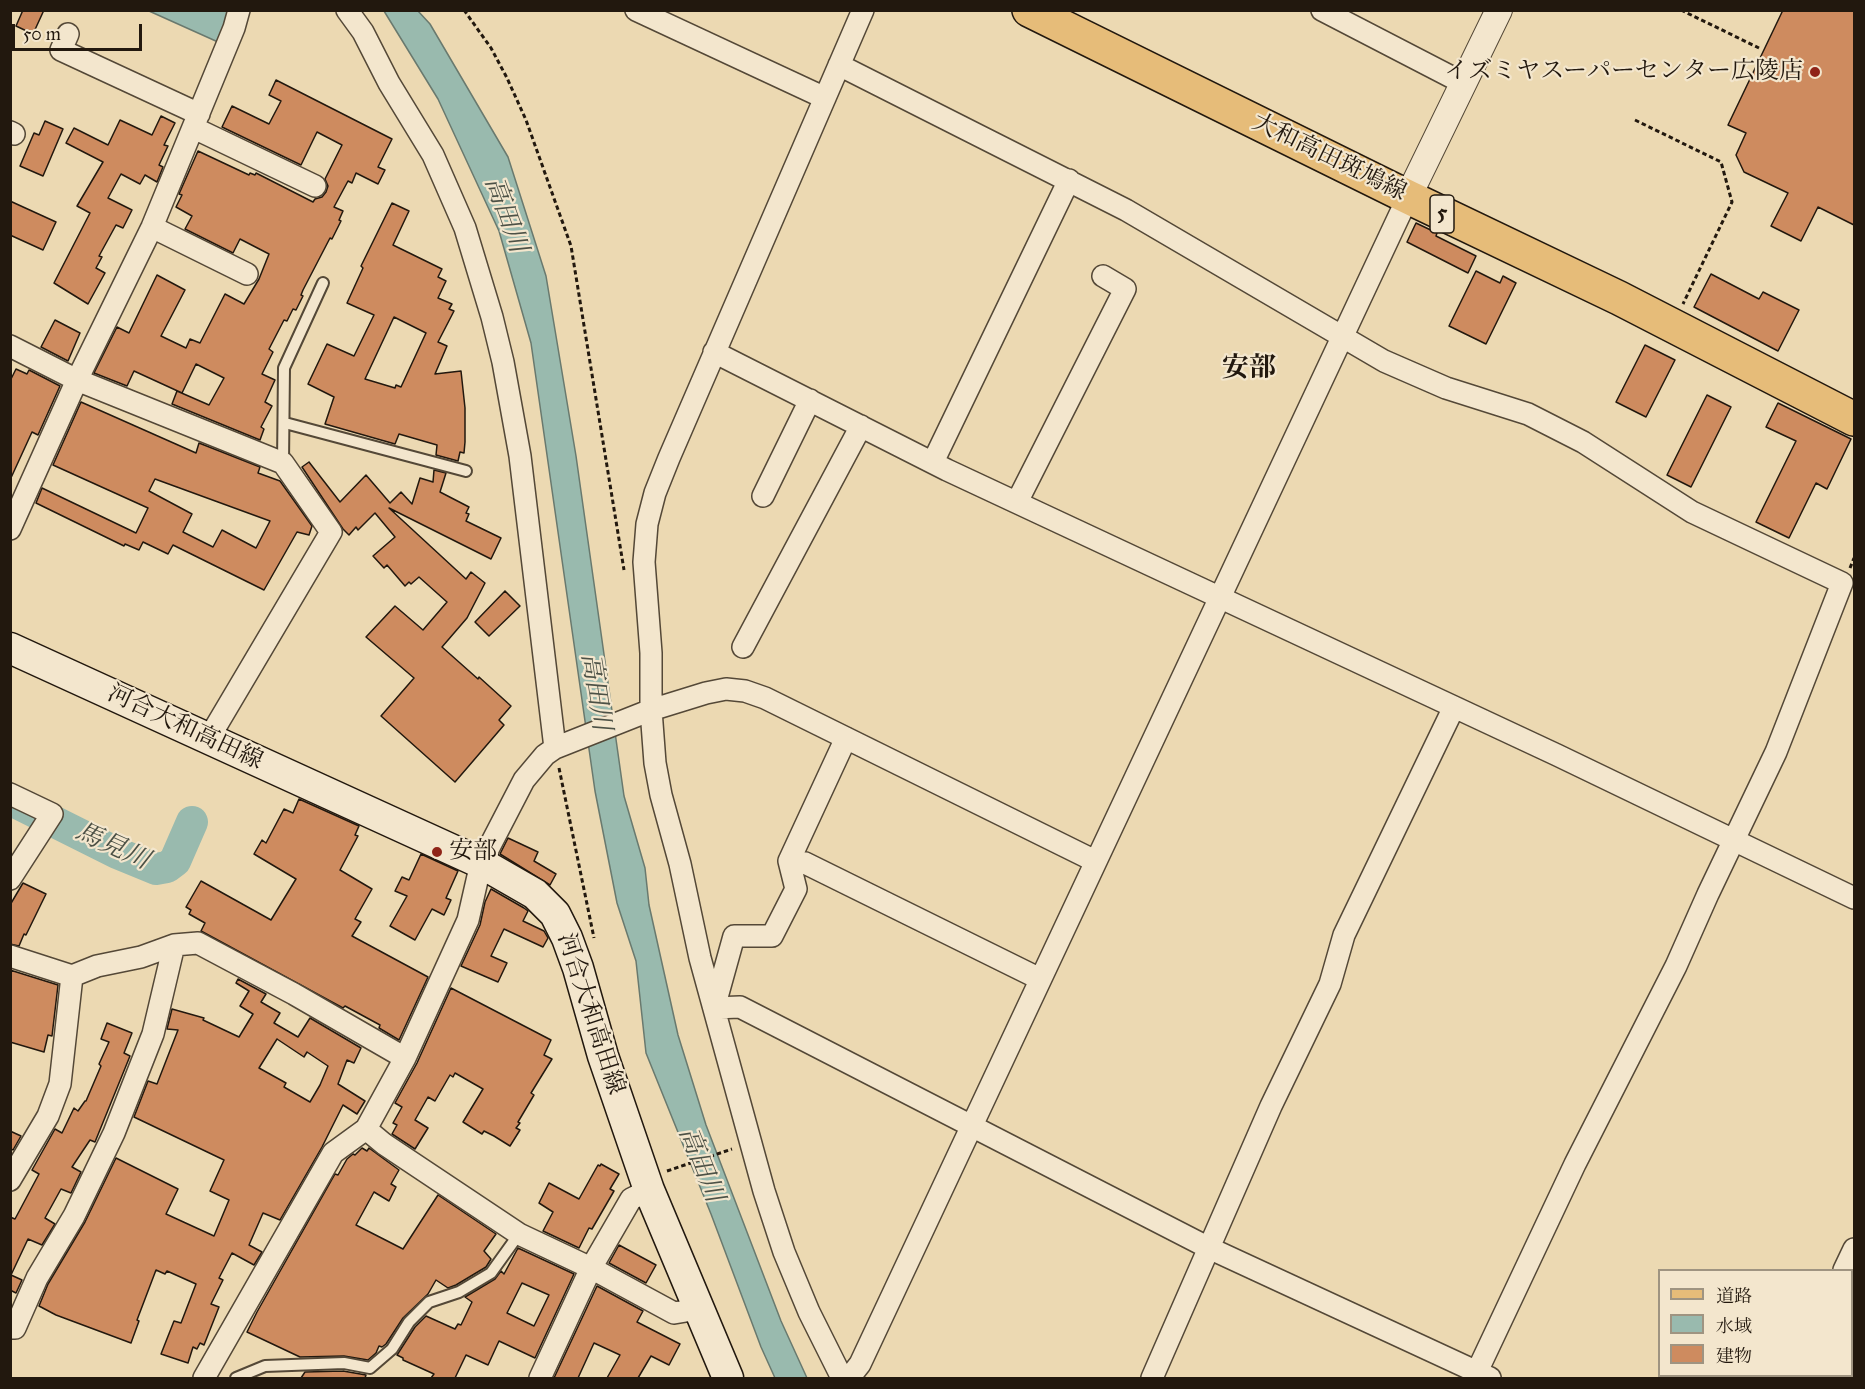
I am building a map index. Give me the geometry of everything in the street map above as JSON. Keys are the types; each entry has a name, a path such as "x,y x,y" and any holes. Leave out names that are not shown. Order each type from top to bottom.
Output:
{"main road":[{"name":"大和高田斑鳩線","path":"1029,10 1619,298 1854,419"},
{"name":"河合大和高田線","path":"10,648 481,863 535,894 555,914 578,968 603,1056 659,1180 698,1308 728,1378"}],"street":[{"path":"10,529 77,380 152,227 234,28 239,10"},
{"path":"347,10 363,32 389,83 433,155 465,228 492,317 503,362 520,456 559,747"},
{"path":"636,10 825,98"},
{"path":"842,1378 808,1312 784,1252 764,1191 700,958 680,864 661,795 647,712 651,653 644,562 646,524 662,475 863,10"},
{"path":"1322,10 1463,83"},
{"path":"849,1378 860,1364 1341,338 1498,10"},
{"path":"68,34 61,50 315,186"},
{"path":"714,1008 740,1007 1209,1248 1480,1376 1571,1173 1676,966 1776,752 1842,583 1692,512 1602,453 1528,414 1412,375 1341,338 1126,210 839,65"},
{"path":"933,462 1069,180"},
{"path":"152,227 247,274"},
{"path":"1017,502 1125,290 1103,276"},
{"path":"10,346 77,380 283,463 331,532 209,738"},
{"path":"714,352 933,462 1854,898"},
{"path":"763,496 810,400"},
{"path":"743,647 861,426"},
{"path":"204,1378 333,1153 366,1129 405,1058 468,920 481,863 524,780 545,756 559,747 647,712 705,693 726,689 745,691 765,698 1095,861"},
{"path":"1152,1378 1284,1076 1330,984 1344,934 1454,707"},
{"path":"714,1008 734,936 772,936 796,889 789,861 846,738"},
{"path":"10,794 49,818 10,879"},
{"path":"789,861 805,863 1040,979"},
{"path":"10,956 72,976 96,966 141,957 174,945 198,943 405,1058"},
{"path":"10,1328 15,1328 37,1278 74,1216 114,1133 153,1034 174,945"},
{"path":"10,1180 48,1116 60,1084 72,976"},
{"path":"366,1129 384,1144 519,1234 591,1268 674,1313 698,1308"},
{"path":"540,1378 591,1268 631,1199 659,1180"},
{"path":"1844,1269 1854,1249"}],"lane":[{"path":"283,463 284,368 323,283"},
{"path":"285,423 466,471"},
{"path":"236,1378 265,1366 344,1363 370,1368 392,1348 409,1322 429,1302 459,1292 491,1273 519,1234"}],"path":[{"path":"464,10 496,58 526,120 571,246 625,576"},
{"path":"1681,10 1759,48"},
{"path":"1635,120 1721,162 1732,202 1683,305"},
{"path":"559,747 594,938"},
{"path":"659,1180 742,1146"}],"water":[{"path":"149,11 230,11 218,42"},
{"name":"高田川","path":"384,11 418,11 430,24 508,157 546,276 576,456 624,796 645,868 649,905 678,1035 706,1125 781,1321 807,1378 775,1378 646,1053 636,961 617,903 595,791 531,343 499,231 438,99"}],"building":[{"path":"23,10 44,10 33,34 16,26"},
{"name":"イズミヤスーパーセンター広陵店","path":"1783,10 1854,10 1854,225 1818,207 1801,241 1771,226 1788,193 1744,172 1736,155 1746,133 1728,125"},
{"path":"276,80 392,139 378,167 385,170 378,184 356,173 352,183 348,181 334,207 343,211 339,220 341,221 303,290 301,295 303,296 296,310 293,309 287,321 284,320 269,349 273,352 262,374 275,380 265,402 272,406 261,427 264,429 260,440 172,404 177,391 209,405 224,378 196,364 182,393 134,371 127,386 94,373 117,327 129,333 157,275 185,290 161,336 186,348 190,339 200,343 225,294 244,304 259,279 269,254 240,239 233,253 185,229 192,216 176,207 182,195 179,194 198,151 249,175 256,173 313,202 326,192 328,186 325,179 342,145 317,132 301,165 222,127 232,106 269,124 281,101 269,95"},
{"path":"161,116 175,123 164,145 168,146 159,165 163,167 157,182 145,175 140,184 121,174 108,198 132,210 123,228 116,225 99,256 102,257 96,268 105,273 88,304 54,283 90,213 77,206 103,162 66,143 74,128 108,145 120,120 152,135"},
{"path":"45,121 63,129 43,176 20,166 34,133 39,135"},
{"path":"10,201 56,222 43,250 10,235"},
{"path":"392,203 409,211 393,245 442,269 438,277 446,281 438,298 452,304 449,309 454,311 438,342 447,346 435,374 461,371 465,408 465,442 464,453 460,452 458,461 436,455 437,445 399,434 395,444 325,424 334,397 308,384 327,344 354,356 374,315 347,303 363,268 361,266","holes":["394,317 426,333 401,387 396,385 395,388 365,379"]},
{"path":"1416,223 1476,256 1468,273 1407,242"},
{"path":"1476,271 1500,283 1503,276 1516,283 1486,344 1449,326"},
{"path":"1711,274 1759,299 1763,292 1799,310 1778,351 1694,307"},
{"path":"55,320 80,333 68,361 41,347"},
{"path":"1645,345 1675,360 1646,417 1616,402"},
{"path":"16,369 27,374 29,370 60,386 38,435 32,432 10,480 10,381"},
{"path":"1707,395 1731,407 1691,487 1667,475"},
{"path":"81,402 196,453 199,443 260,467 258,473 280,481 312,526 309,535 297,532 264,590 173,545 168,554 143,542 139,550 125,544 124,546 36,503 42,488 136,533 148,508 53,465","holes":["155,479 270,521 256,548 222,530 213,547 183,532 192,514 149,491"]},
{"path":"1778,403 1851,439 1827,489 1816,483 1789,538 1756,522 1796,441 1766,427"},
{"path":"309,462 340,502 366,475 390,503 401,492 412,504 420,478 433,482 434,470 446,473 440,492 469,507 466,521 501,538 491,559 389,508 466,579 471,572 485,583 467,618 442,647 511,706 499,720 504,725 455,782 381,716 414,678 366,637 395,606 423,630 447,602 419,577 405,586 387,565 384,568 373,556 395,537 375,513 358,530 356,527 349,535 343,529 302,467"},
{"path":"505,591 520,606 489,636 475,622"},
{"path":"299,799 359,826 355,835 358,836 340,870 372,889 355,919 361,922 352,936 428,977 399,1040 379,1028 380,1025 345,1006 343,1008 201,931 205,923 189,914 191,910 186,907 201,881 271,920 296,879 254,854 262,840 266,843 284,809 293,813"},
{"path":"508,838 538,852 534,861 556,874 550,885 500,854"},
{"path":"421,854 458,871 446,898 451,900 444,915 432,909 415,940 390,926 407,896 395,891 402,877 409,880"},
{"path":"23,883 46,894 19,946 10,944 10,905"},
{"path":"491,889 528,911 523,921 544,931 548,938 543,947 504,929 491,956 507,963 498,982 461,966 480,925 485,902"},
{"path":"10,970 58,985 52,1036 48,1035 44,1052 10,1042"},
{"path":"238,979 266,994 261,1002 280,1013 274,1023 298,1037 310,1018 361,1048 354,1063 347,1060 338,1084 365,1101 357,1114 343,1105 280,1220 263,1213 249,1245 262,1252 254,1265 232,1253 219,1278 223,1280 211,1304 219,1307 204,1345 200,1343 197,1349 193,1347 188,1363 161,1354 174,1321 181,1323 196,1284 167,1271 165,1274 156,1270 131,1343 56,1315 39,1306 48,1284 85,1222 116,1158 178,1189 166,1214 214,1236 229,1200 210,1191 224,1160 134,1117 148,1081 157,1084 178,1030 167,1029 172,1009 204,1018 203,1020 239,1037 253,1014 240,1006 249,991 236,983","holes":["277,1039 304,1057 307,1052 328,1066 310,1102 284,1087 286,1083 259,1068"]},
{"path":"451,988 551,1040 544,1055 552,1059 531,1093 534,1095 518,1122 520,1123 516,1128 520,1130 510,1146 484,1131 482,1134 463,1122 483,1089 455,1073 453,1077 450,1075 435,1101 428,1097 415,1120 428,1128 415,1149 392,1134 397,1125 393,1123 402,1107 395,1103 417,1063"},
{"path":"107,1023 132,1033 124,1053 130,1056 95,1142 90,1140 72,1167 81,1172 71,1193 61,1189 45,1218 55,1224 42,1245 28,1239 11,1275 22,1280 16,1293 10,1290 10,1217 15,1219 39,1174 32,1170 55,1129 62,1133 74,1108 78,1111 86,1101 109,1042 101,1039"},
{"path":"10,1131 21,1136 13,1150 10,1148"},
{"path":"362,1148 367,1151 369,1148 399,1170 391,1184 396,1187 389,1201 374,1192 356,1225 403,1249 438,1195 496,1234 484,1251 491,1259 486,1267 456,1285 448,1288 436,1280 428,1294 403,1318 386,1344 379,1346 376,1353 368,1360 344,1356 300,1357 247,1332 335,1174 338,1175 347,1159"},
{"path":"601,1164 619,1174 610,1189 614,1191 592,1229 589,1228 579,1248 543,1231 553,1212 539,1203 549,1183 579,1199 598,1165"},
{"path":"619,1245 656,1265 646,1283 609,1263"},
{"path":"518,1248 574,1274 535,1358 499,1341 488,1365 466,1355 455,1378 431,1378 434,1374 397,1355 415,1327 426,1316 455,1329 458,1324 461,1325 472,1302 465,1297 495,1279 501,1271 504,1274","holes":["522,1283 549,1295 534,1326 507,1313"]},
{"path":"597,1286 643,1311 637,1322 680,1344 669,1365 651,1356 638,1378 607,1378 620,1355 594,1343 578,1378 554,1378"},
{"path":"343,1371 366,1375 365,1378 301,1378 305,1372"}],"waterway":[{"name":"馬見川","path":"19,804 117,853 156,869 167,867 175,861 192,822"}],"place":[{"name":"イズミヤスーパーセンター広陵店","path":"1815,72"},
{"name":"安部","path":"437,852"}],"district":[{"name":"安部","path":"1249,369"}]}
